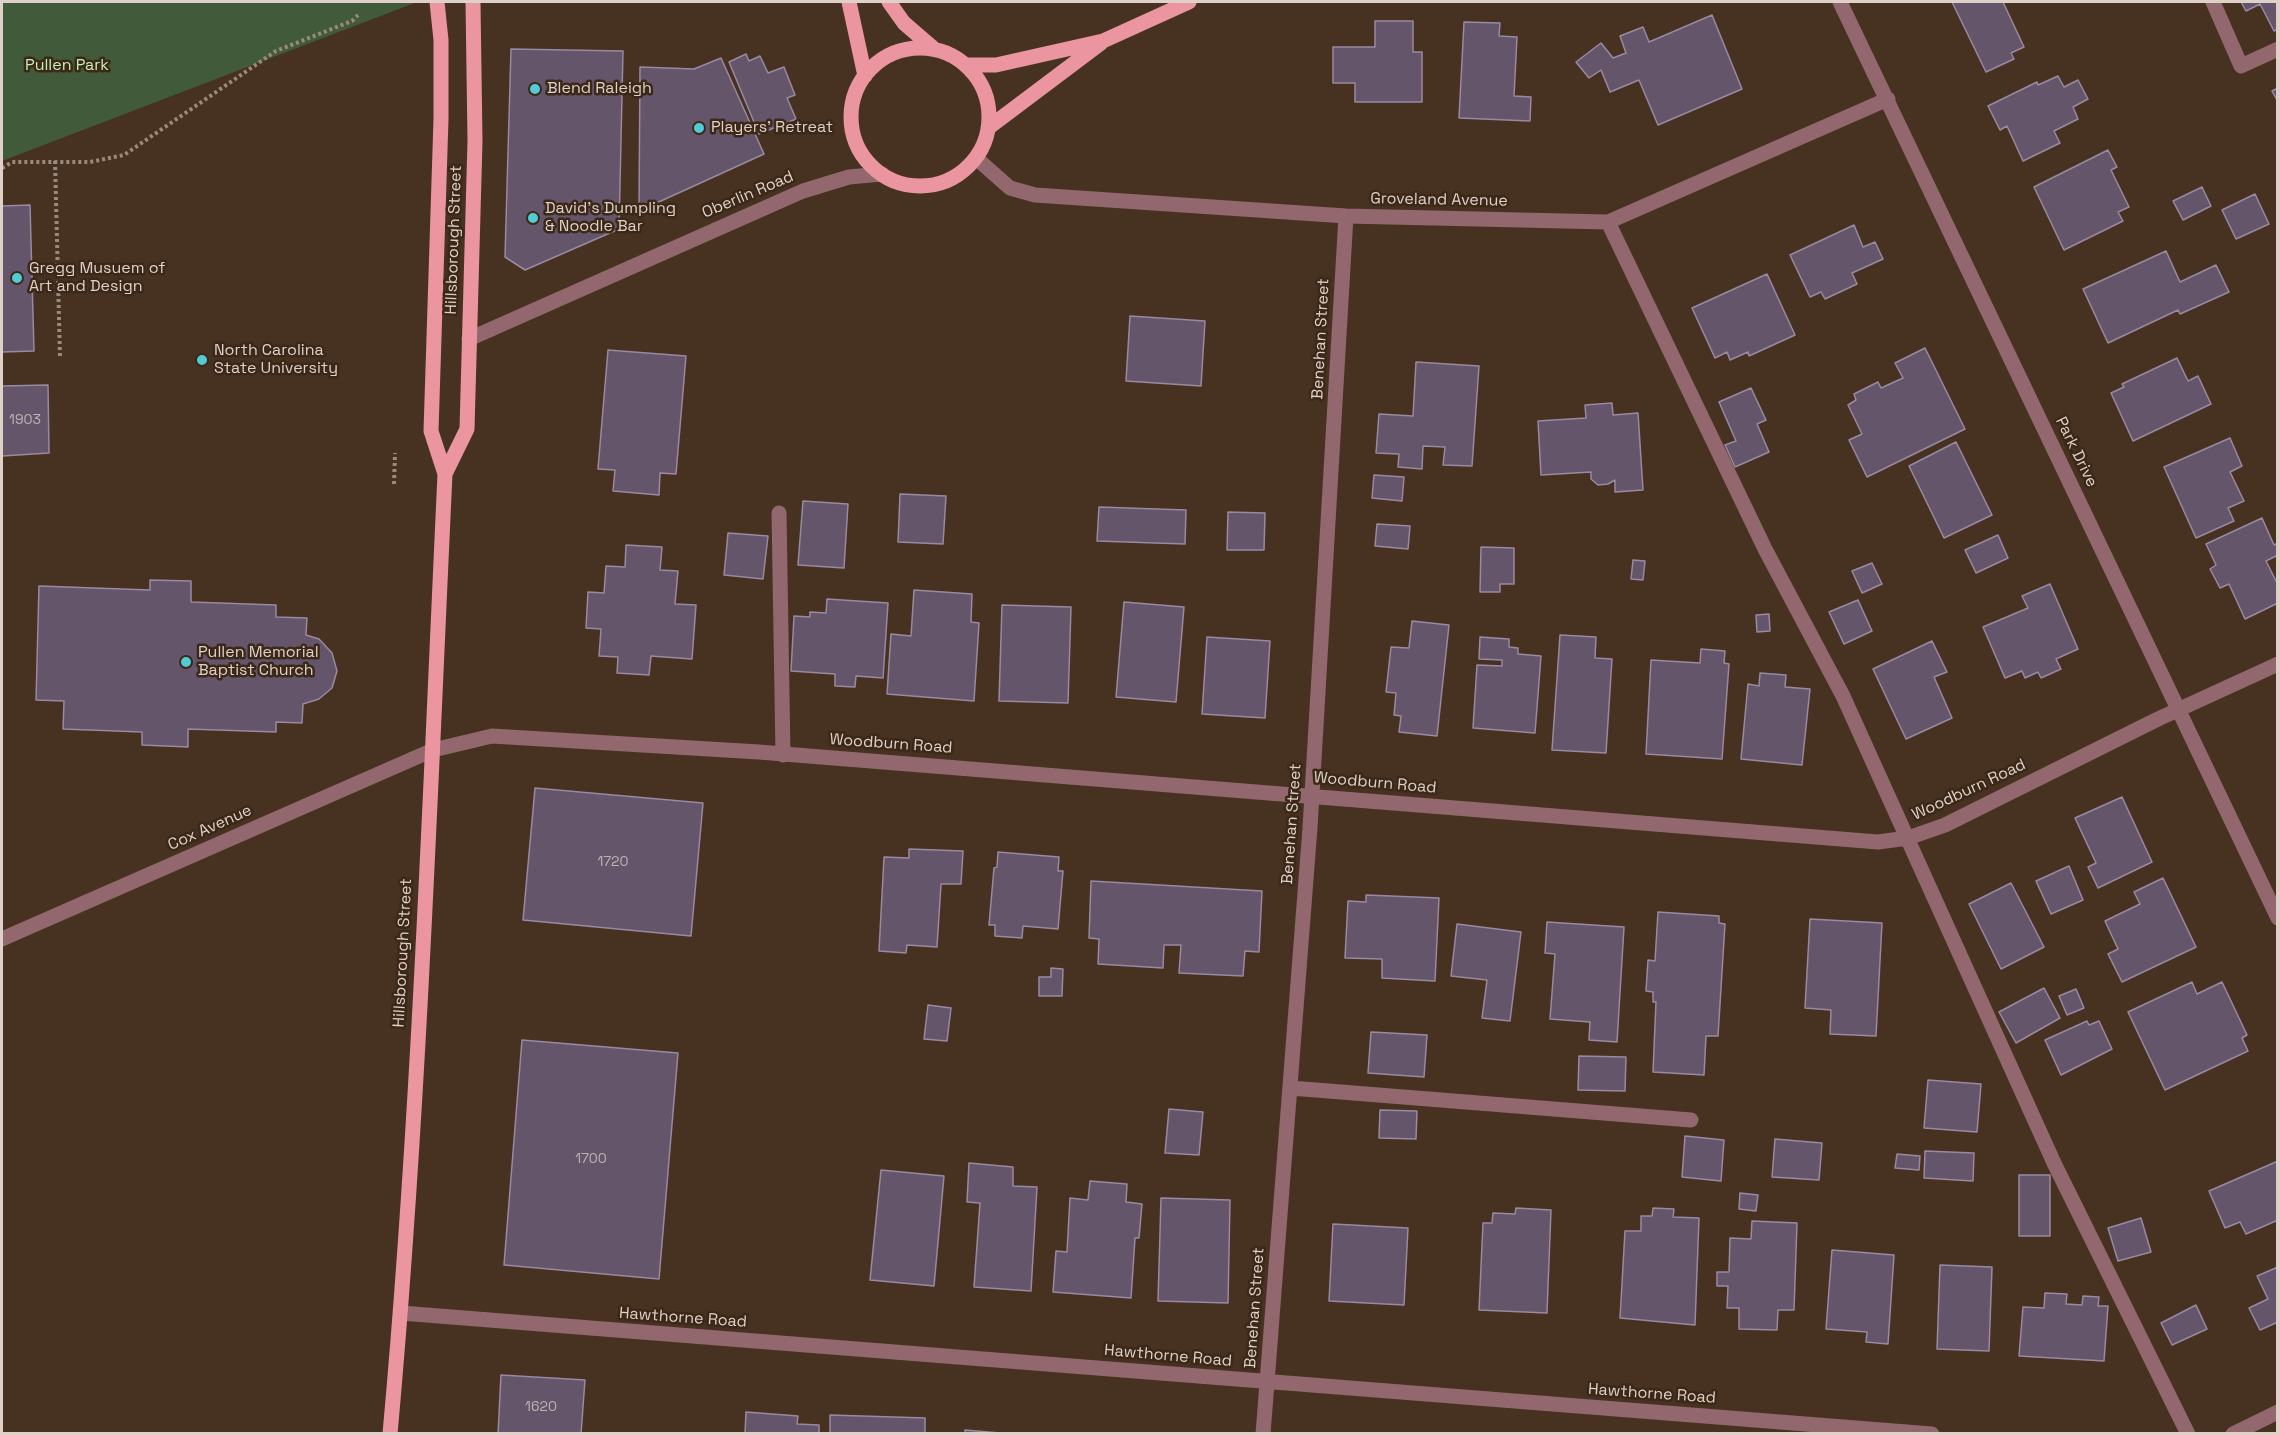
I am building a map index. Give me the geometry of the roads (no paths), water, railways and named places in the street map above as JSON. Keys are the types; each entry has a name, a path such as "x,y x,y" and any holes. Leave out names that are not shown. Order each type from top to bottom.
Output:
{"main road":[{"name":"Hillsborough Street","path":"390,1434 401,1313 433,750 445,474 431,431 441,119 441,40 436,2"},
{"name":"Hillsborough Street","path":"445,474 467,429 475,141 473,2"},
{"path":"849,2 865,76"},
{"path":"890,2 918,38 935,50 965,65 977,78 985,94 988,128 976,158 958,175 935,184 919,186 899,183 882,174 868,162 858,146 852,129 851,110 865,76 879,62 896,52 922,48 935,50"},
{"path":"965,65 996,65 1103,41 1189,2"},
{"path":"988,128 1103,41"}],"street":[{"name":"Park Drive","path":"1840,2 2277,918"},
{"path":"2213,2 2241,66 2277,49"},
{"name":"Groveland Avenue","path":"976,158 1010,188 1035,195 1346,216 1608,222 1888,99"},
{"name":"Oberlin Road","path":"469,339 795,194 849,177 882,174"},
{"name":"Benehan Street","path":"1263,1434 1312,796 1346,216"},
{"path":"1608,222 1765,549 1843,696 2054,1163 2188,1434"},
{"path":"779,513 783,755"},
{"name":"Woodburn Road","path":"433,750 502,736 783,755 1312,796 1878,843 1908,838 1945,825 2178,710 2277,664"},
{"name":"Cox Avenue","path":"2,939 433,750"},
{"path":"1291,1088 1691,1120"},
{"name":"Hawthorne Road","path":"401,1313 1932,1434"},
{"path":"2233,1434 2277,1412"}],"place":[{"name":"Blend Raleigh","path":"535,89"},
{"name":"Players' Retreat","path":"699,128"},
{"name":"David's Dumpling & Noodle Bar","path":"533,218"},
{"name":"Gregg Musuem of Art and Design","path":"17,278"},
{"name":"North Carolina State University","path":"202,360"},
{"name":"Pullen Memorial Baptist Church","path":"186,662"}],"park label":[{"name":"Pullen Park","path":"67,66"}]}
